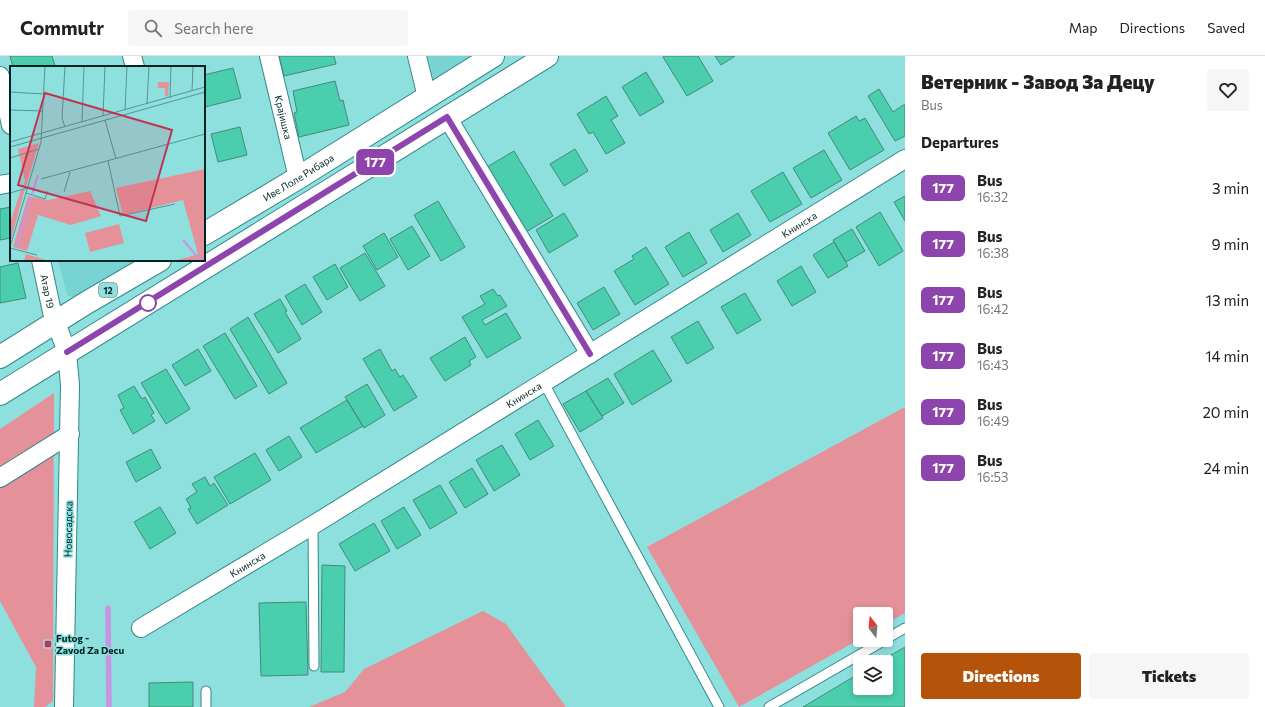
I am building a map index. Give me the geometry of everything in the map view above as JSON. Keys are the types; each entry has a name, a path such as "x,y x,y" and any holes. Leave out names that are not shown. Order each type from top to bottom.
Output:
{"main road":[{"name":"Иве Лоле Рибара","path":"205,233 298,178 493,56"},
{"path":"0,394 546,56"},
{"name":"12","path":"0,358 158,261"}],"street":[{"path":"132,56 134,66"},
{"name":"Крајишка","path":"269,56 298,178"},
{"path":"417,56 427,97"},
{"path":"0,76 10,121"},
{"path":"447,117 590,354"},
{"name":"Книнска","path":"141,628 313,525 905,159"},
{"path":"0,185 10,183"},
{"name":"Атар 19","path":"41,261 51,307 67,352"},
{"name":"Новосадска","path":"64,707 70,434 70,385 67,352"},
{"path":"0,478 70,434"}],"lane":[{"path":"544,383 719,707"},
{"path":"313,525 314,666"},
{"path":"893,635 905,628"},
{"path":"769,707 873,647"},
{"path":"206,691 206,707"}],"shaded area":[{"path":"428,56 483,56 442,80 433,78"},
{"path":"58,261 130,261 132,266 76,299 67,295"},
{"path":"54,393 53,701 45,707 34,707 36,667 0,601 0,429"},
{"path":"905,407 905,613 893,620 893,607 853,607 853,643 739,707 647,547"},
{"path":"483,611 506,624 566,707 309,707 345,692 364,669"}],"building":[{"path":"10,56 52,56 55,66 13,66"},
{"path":"279,56 334,56 336,64 284,76"},
{"path":"698,56 713,81 687,96 663,57"},
{"path":"715,56 735,56 721,65"},
{"path":"233,68 241,98 205,107 205,75"},
{"path":"646,72 664,102 640,116 622,87"},
{"path":"335,81 340,101 343,100 349,125 299,137 294,113 297,112 293,91"},
{"path":"879,89 893,112 905,104 905,136 895,141 868,96"},
{"path":"606,96 618,116 611,120 625,143 606,154 593,132 589,134 577,114"},
{"path":"856,116 859,121 865,118 884,150 850,170 828,133"},
{"path":"240,127 247,155 218,162 211,134"},
{"path":"575,149 588,171 564,186 550,164"},
{"path":"824,150 842,180 811,198 793,168"},
{"path":"514,151 553,216 526,232 487,167"},
{"path":"783,172 802,204 770,222 751,191"},
{"path":"905,196 905,221 894,202"},
{"path":"438,201 465,247 441,261 414,215"},
{"path":"10,207 10,238 0,240 0,209"},
{"path":"880,212 903,251 879,266 856,227"},
{"path":"564,213 578,236 549,253 536,230"},
{"path":"738,213 751,235 723,252 710,230"},
{"path":"412,226 430,256 408,270 390,239"},
{"path":"852,229 865,251 846,262 833,240"},
{"path":"689,232 707,263 683,277 665,247"},
{"path":"384,233 398,257 377,270 363,246"},
{"path":"834,242 848,266 828,278 813,255"},
{"path":"646,247 669,284 635,305 614,271 634,259 632,256"},
{"path":"365,253 385,286 360,301 340,268"},
{"path":"18,263 26,298 0,303 0,267"},
{"path":"335,264 348,287 327,300 313,277"},
{"path":"801,266 816,292 792,306 777,281"},
{"path":"305,284 322,312 302,325 285,296"},
{"path":"604,287 620,314 593,330 577,303"},
{"path":"493,289 498,296 500,295 507,306 482,320 485,325 506,313 521,338 487,358 462,317 485,304 480,296"},
{"path":"745,293 761,320 737,334 721,307"},
{"path":"280,299 287,311 285,312 301,339 278,353 254,314"},
{"path":"248,317 287,383 269,394 230,329"},
{"path":"698,321 714,348 687,364 671,337"},
{"path":"225,333 257,386 235,399 203,346"},
{"path":"465,337 476,357 469,361 471,365 445,381 430,358"},
{"path":"198,349 211,371 185,386 172,365"},
{"path":"380,349 392,371 395,369 400,377 403,375 417,397 394,411 363,359"},
{"path":"653,350 672,381 632,405 614,374"},
{"path":"166,369 190,409 166,424 141,383"},
{"path":"608,378 624,403 602,416 586,391"},
{"path":"367,384 385,415 364,428 345,397"},
{"path":"134,386 142,399 145,397 154,413 151,415 155,421 133,434 120,410 124,408 118,395"},
{"path":"586,391 603,418 580,432 563,404"},
{"path":"347,400 363,426 316,453 300,428"},
{"path":"538,420 554,446 530,460 515,434"},
{"path":"289,436 302,457 279,471 266,450"},
{"path":"502,445 520,475 494,491 476,460"},
{"path":"151,449 161,468 136,482 126,462"},
{"path":"255,453 271,480 230,504 214,477"},
{"path":"472,468 488,494 465,508 449,482"},
{"path":"205,477 210,486 214,483 228,505 197,524 188,509 191,508 186,499 197,492 192,484"},
{"path":"440,485 457,513 430,529 413,500"},
{"path":"160,507 176,533 150,549 134,522"},
{"path":"404,507 421,535 397,549 381,521"},
{"path":"374,523 390,551 355,571 339,544"},
{"path":"322,565 345,566 344,672 321,672"},
{"path":"306,602 308,675 261,676 259,603"},
{"path":"905,647 905,707 803,707 853,677 853,695 893,695 893,655 891,655"},
{"path":"193,682 193,707 149,707 149,683"}],"waterway":[{"path":"108,608 109,707"}],"bus line":[{"name":"177","path":"67,352 447,117 590,354"}],"place":[{"name":"Futog - Zavod Za Decu","path":"48,644"}]}
